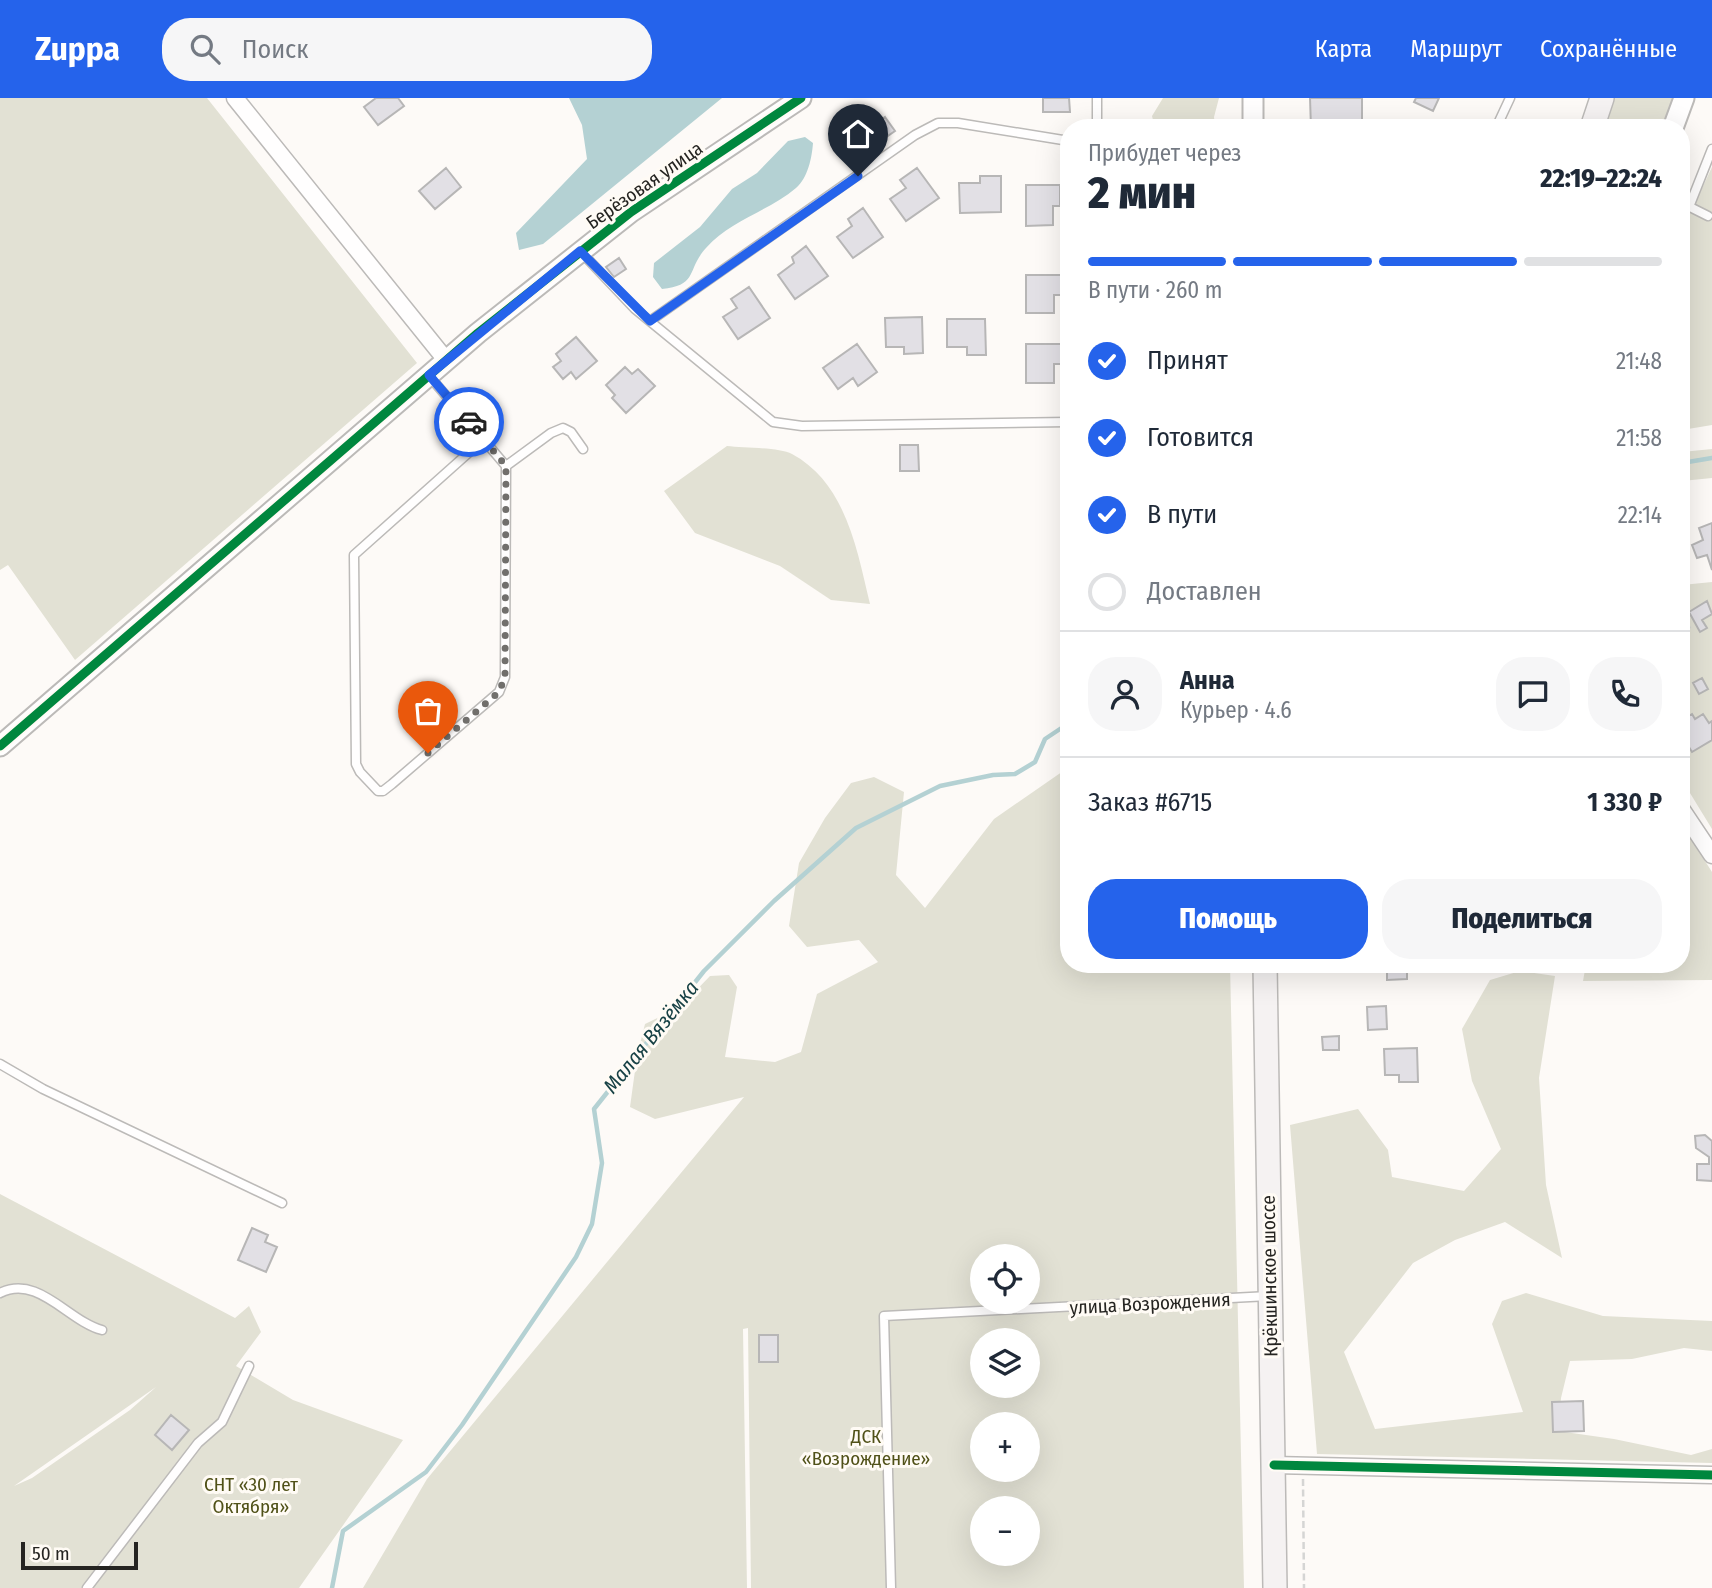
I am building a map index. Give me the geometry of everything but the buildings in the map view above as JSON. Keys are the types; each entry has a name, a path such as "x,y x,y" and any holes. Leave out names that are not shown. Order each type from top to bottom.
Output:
{"main road":[{"path":"1595,119 1602,98"},
{"name":"Крёкшинское шоссе","path":"1265,973 1275,1588"}],"street":[{"path":"234,98 446,360"},
{"name":"Берёзовая улица","path":"0,746 446,360 580,251 653,196 739,142 801,98"},
{"path":"1253,98 1253,119"},
{"path":"1676,119 1684,98"},
{"path":"1690,822 1712,855"},
{"path":"1274,1465 1712,1475"}],"lane":[{"path":"1097,98 1097,119"},
{"path":"1500,119 1510,98"},
{"path":"650,321 915,135 937,123 971,124 1060,139"},
{"path":"1690,195 1712,149"},
{"path":"1690,207 1708,216"},
{"path":"580,251 650,321 765,417 781,424 1060,422"},
{"path":"429,375 484,439 506,466 503,686 392,784 383,791 378,791 359,772 356,764 354,555 484,439"},
{"path":"506,466 551,433 563,428 571,432 583,449"},
{"path":"0,1064 43,1090 282,1203"},
{"path":"0,1293 9,1288 26,1288 102,1330"},
{"name":"улица Возрождения","path":"891,1588 884,1316 1270,1296"},
{"path":"87,1588 198,1443 222,1422 249,1366"}],"path":[{"path":"1303,1466 1304,1588"}],"green space":[{"path":"0,98 207,98 417,363 75,660 8,565 0,570"},
{"path":"1163,98 1219,98 1214,119 1153,119"},
{"path":"1613,98 1680,98 1672,119 1606,119"},
{"path":"1712,167 1712,425 1690,429 1690,214"},
{"path":"727,446 770,449 792,454 825,482 837,500 854,540 870,604 831,600 780,566 695,533 664,491"},
{"path":"1712,449 1712,478 1690,480 1690,451"},
{"path":"1712,582 1712,829 1690,793 1690,584"},
{"name":"ДСК «Возрождение»","path":"1060,773 1060,973 1230,973 1244,1588 751,1588 748,1328 743,1329 747,1588 363,1588 427,1479 744,1097 655,1119 630,1107 637,1056 645,1024 680,1007 710,976 729,975 737,987 725,1057 775,1062 801,1052 817,994 878,962 859,940 807,947 789,926 799,863 825,818 851,783 874,777 904,792 896,875 925,908 994,819"},
{"path":"1690,838 1712,872 1712,980 1583,981 1584,973 1690,973"},
{"path":"1513,973 1555,976 1539,1078 1546,1185 1562,1258 1505,1222 1455,1240 1413,1263 1344,1352 1375,1429 1523,1412 1492,1324 1502,1301 1526,1293 1603,1316 1712,1321 1712,1351 1684,1348 1632,1359 1570,1361 1561,1398 1558,1431 1691,1455 1712,1449 1712,1463 1317,1454 1290,1125 1358,1109 1388,1150 1392,1177 1464,1191 1501,1149 1472,1081 1462,1029 1490,980"},
{"name":"СНТ «30 лет Октября»","path":"0,1194 235,1318 249,1306 261,1332 236,1366 293,1400 403,1440 299,1588 0,1588","holes":["156,1387 130,1410 32,1478 14,1486"]}],"water":[{"path":"569,98 722,98 543,244 519,250 516,233 587,159 582,125"},
{"path":"805,137 813,143 809,167 800,184 716,238 700,256 682,284 662,289 653,277 654,263 700,227 732,189 757,173 788,141"}],"waterway":[{"name":"Малая Вязёмка","path":"1690,462 1712,458"},
{"name":"Малая Вязёмка","path":"332,1588 343,1531 426,1472 462,1425 576,1257 592,1224 602,1163 594,1109 704,971 774,901 856,828 940,786 993,775 1015,774 1035,762 1045,739 1060,729"}],"cycle path":[{"path":"0,746 478,333 631,212 801,98"},
{"path":"1274,1465 1712,1475"}],"way so far":[{"path":"428,753 499,692 505,677 506,466 469,422"}],"route":[{"path":"469,422 429,375 580,251 635,309 650,321 858,176"}]}
